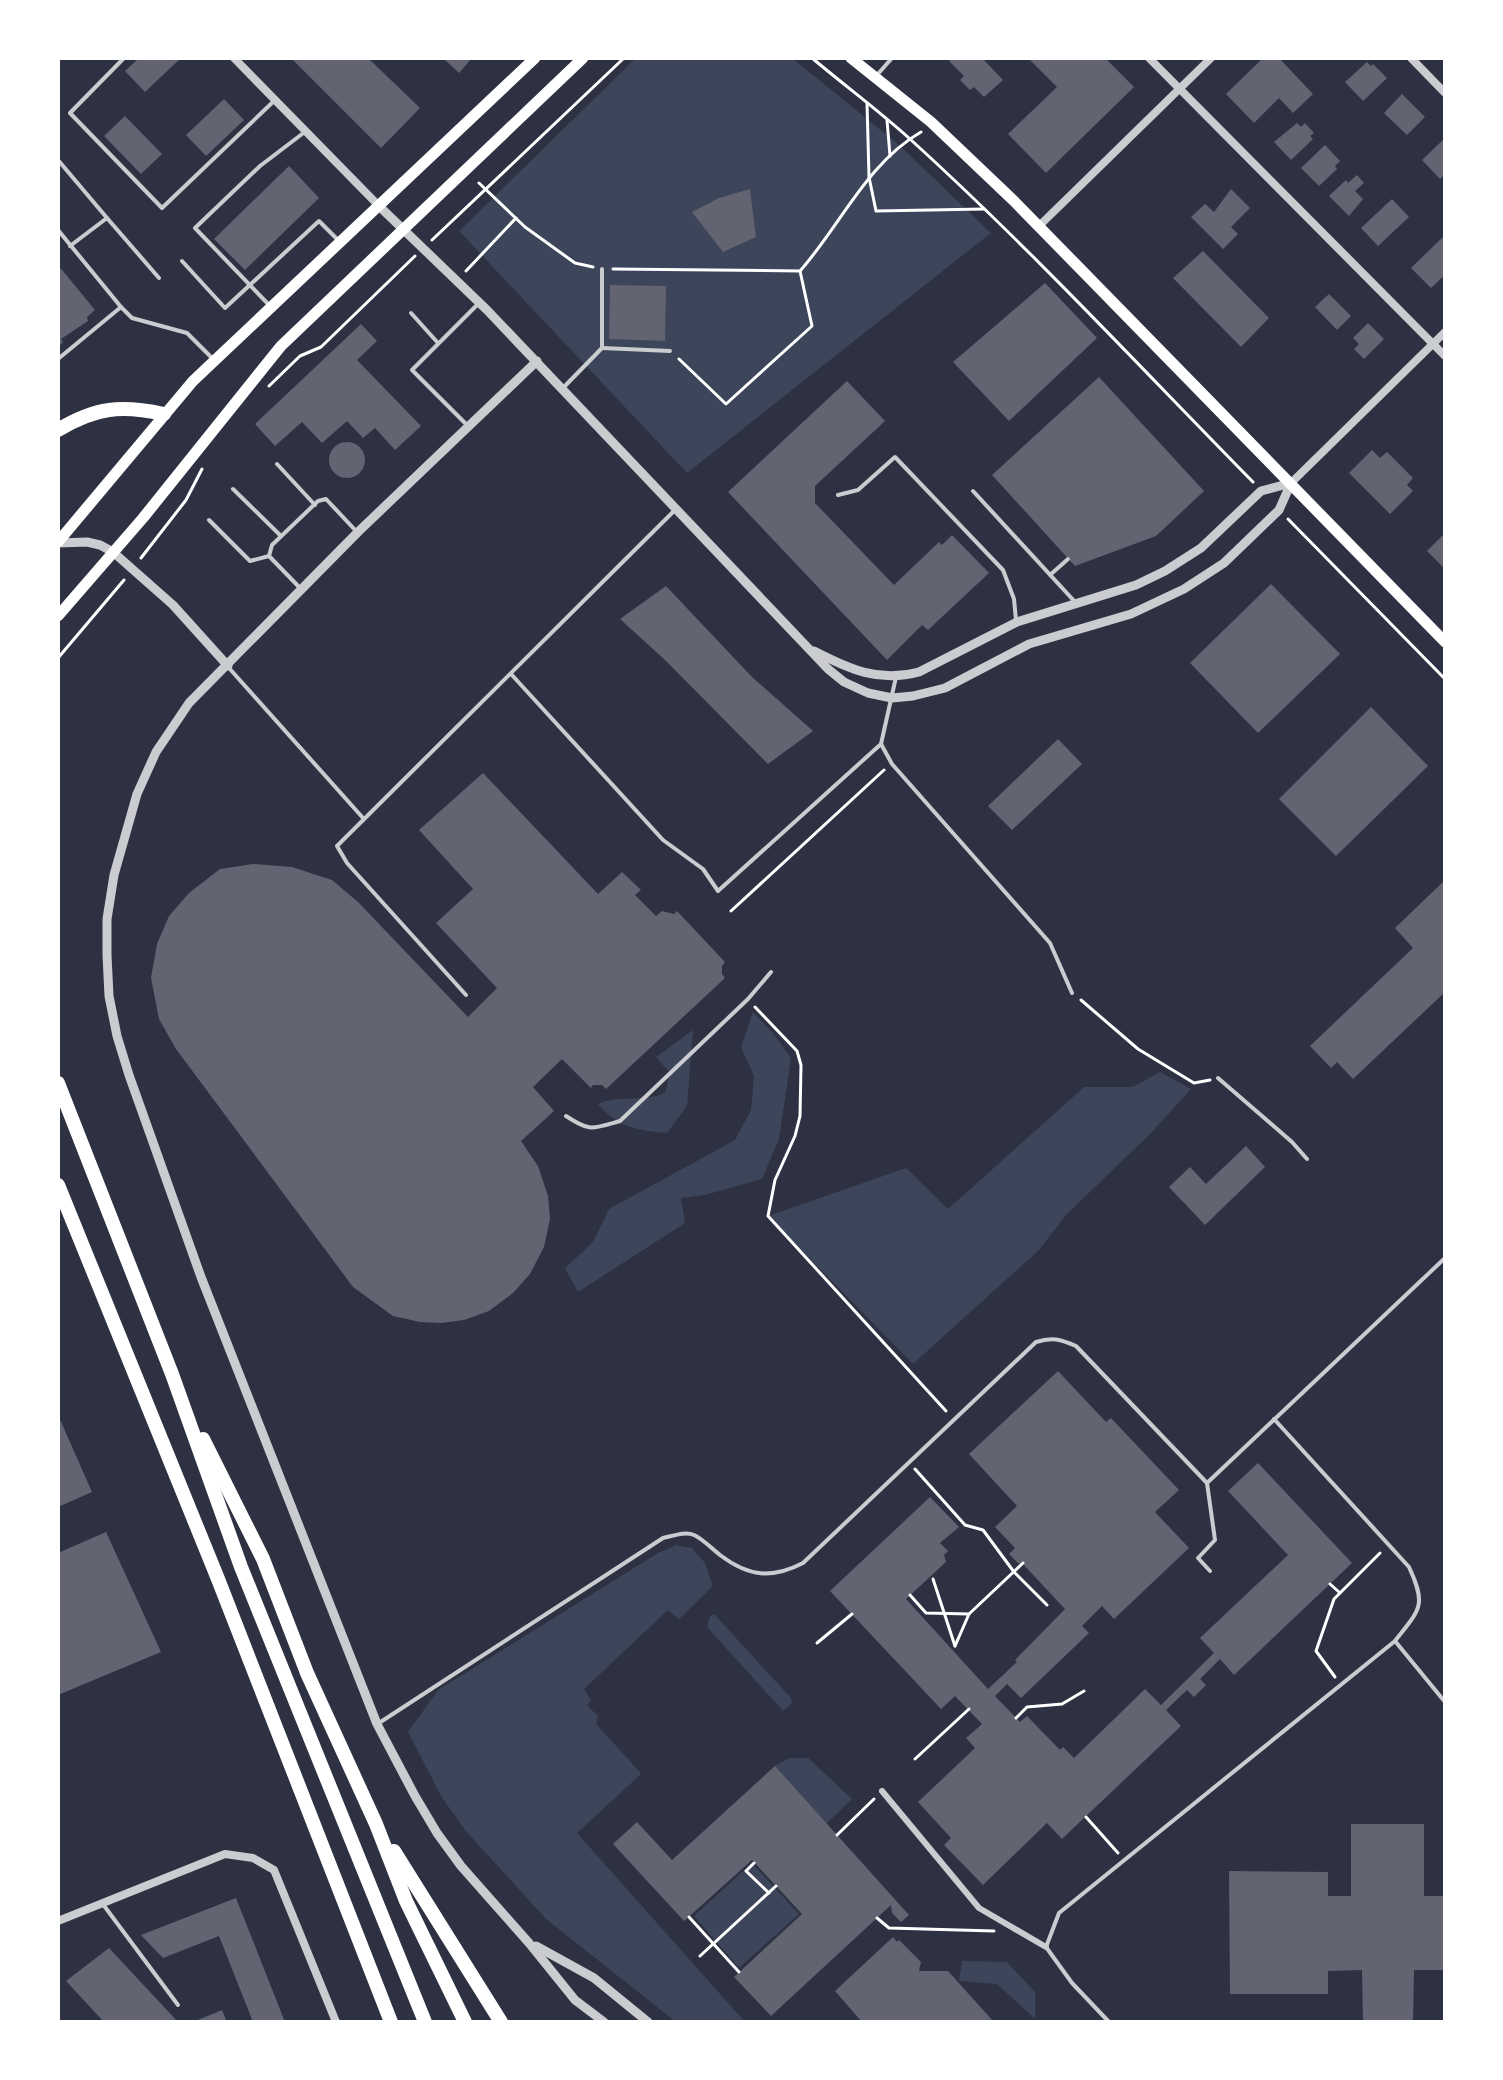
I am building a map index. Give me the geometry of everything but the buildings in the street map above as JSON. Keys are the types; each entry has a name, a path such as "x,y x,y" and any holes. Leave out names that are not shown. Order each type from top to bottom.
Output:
{"highway":[{"path":"58,430 78,418 116,408 164,414"},
{"path":"58,1083 172,1374 241,1567 425,2022"},
{"path":"58,1185 218,1579 391,2022"},
{"path":"58,1198 76,1230"},
{"path":"172,1374 263,1559 307,1673 376,1824 406,1901 465,2022"},
{"path":"376,1824 501,2022"}],"main road":[{"path":"58,542 164,414 215,361 535,58"},
{"path":"58,616 281,346 583,58"},
{"path":"851,58 931,122 1038,227 1445,642"}],"street":[{"path":"234,58 537,361 808,648 844,682 868,693 892,698 945,688 1029,644 1131,614 1184,589 1224,563 1279,510 1291,483 1445,332"},
{"path":"1149,58 1445,356"},
{"path":"1038,227 1211,58"},
{"path":"1411,58 1445,93"},
{"path":"537,361 358,532 189,703 156,752 137,794 122,839 107,919 109,996 129,1075 201,1277 377,1724 396,1765 461,1866 575,2000 604,2022"},
{"path":"808,648 853,671 877,677 896,677 930,667 1017,622 1136,585 1165,571 1201,548 1261,491 1291,483"},
{"path":"58,542 87,542 113,552 173,605 228,666"},
{"path":"882,1791 979,1908 1046,1947"},
{"path":"58,1921 225,1854 253,1858 274,1870 336,2022"},
{"path":"529,1943 594,1978 648,2022"}],"lane":[{"path":"124,58 70,113 162,208 276,99"},
{"path":"875,77 892,58"},
{"path":"272,308 195,228 260,166 307,131"},
{"path":"58,160 159,278"},
{"path":"70,246 107,218"},
{"path":"182,261 225,308 319,221 341,243"},
{"path":"58,230 132,318 187,333 215,361"},
{"path":"562,389 602,348 602,269"},
{"path":"469,427 412,370 479,302"},
{"path":"58,359 121,307"},
{"path":"411,313 438,343"},
{"path":"602,348 670,351"},
{"path":"838,495 858,490 895,457 1003,570 1014,599 1017,622"},
{"path":"277,464 315,505"},
{"path":"233,489 281,536"},
{"path":"973,491 1077,605"},
{"path":"269,556 272,545 281,536 326,499 358,532"},
{"path":"466,995 347,863 337,846 676,509"},
{"path":"209,520 250,561 269,556"},
{"path":"269,556 301,589"},
{"path":"1050,575 1068,559"},
{"path":"228,666 363,818"},
{"path":"511,673 663,840 703,869 718,891 881,744 896,677"},
{"path":"881,744 892,764 1050,943 1072,993"},
{"path":"566,1116 584,1128 599,1128 620,1121 748,999 771,972"},
{"path":"1218,1078 1292,1142 1307,1159"},
{"path":"1207,1483 1445,1258"},
{"path":"377,1724 663,1538 693,1534 727,1560 760,1574 784,1573 803,1563 1036,1342 1059,1338 1076,1346 1207,1483 1215,1540 1198,1558 1210,1571"},
{"path":"1109,2022 1072,1983 1046,1947 1059,1913 1395,1641 1417,1614 1421,1593 1409,1567 1274,1419"},
{"path":"1395,1641 1445,1702"},
{"path":"102,1903 178,2005"}],"path":[{"path":"268,387 300,356 321,347 624,58"},
{"path":"812,58 909,138 984,209 1261,491"},
{"path":"867,103 869,177 876,211 984,209"},
{"path":"887,120 890,158"},
{"path":"670,351 726,404 812,326 800,271 869,177 909,138 919,134 931,122"},
{"path":"479,183 516,218 575,263 602,269 800,271"},
{"path":"456,280 516,218"},
{"path":"153,543 186,500 205,463"},
{"path":"1279,510 1445,679"},
{"path":"58,658 114,593"},
{"path":"731,911 892,764"},
{"path":"1072,993 1138,1049 1194,1083 1218,1078"},
{"path":"748,999 797,1051 801,1065 800,1116 795,1136 775,1180 768,1216 954,1419"},
{"path":"908,1462 965,1525 983,1530 1014,1572 1047,1605"},
{"path":"1341,1685 1316,1651 1334,1599 1389,1545"},
{"path":"933,1579 955,1646 969,1614 1023,1563"},
{"path":"1330,1584 1340,1593"},
{"path":"910,1595 926,1613 969,1614"},
{"path":"817,1643 852,1614"},
{"path":"1016,1718 1027,1707 1062,1704 1084,1691"},
{"path":"915,1759 969,1709"},
{"path":"837,1835 882,1791"},
{"path":"1086,1817 1124,1860"},
{"path":"754,1863 746,1871 769,1893"},
{"path":"700,1956 776,1886"},
{"path":"689,1917 739,1972"},
{"path":"877,1918 889,1928 1020,1932"}],"shaded area":[{"path":"636,58 792,58 898,144 991,233 687,473 459,231"},
{"path":"753,1012 791,1058 779,1139 762,1179 705,1195 681,1198 685,1223 578,1292 565,1268 593,1242 609,1209 735,1140 751,1110 754,1076 741,1047"},
{"path":"693,1030 687,1106 667,1133 629,1126 613,1118 598,1104 665,1093 670,1073 656,1057"},
{"path":"1160,1072 1191,1089 1151,1133 1066,1215 1039,1250 913,1364 768,1216 906,1168 948,1209 1084,1087 1133,1087"},
{"path":"676,1545 692,1548 705,1563 713,1586 679,1619 668,1610 584,1689 591,1700 587,1705 598,1716 596,1724 640,1775 577,1833 745,2022 676,2022 546,1919 465,1830 441,1796 408,1732 438,1690 658,1553"},
{"path":"714,1614 791,1698 792,1703 783,1711 707,1627 710,1616"},
{"path":"789,1758 808,1758 852,1799 826,1824 775,1766"},
{"path":"752,1863 799,1914 739,1968 694,1916"},
{"path":"962,1961 1007,1962 1035,1992 1035,2019 997,1984 959,1981"}]}
